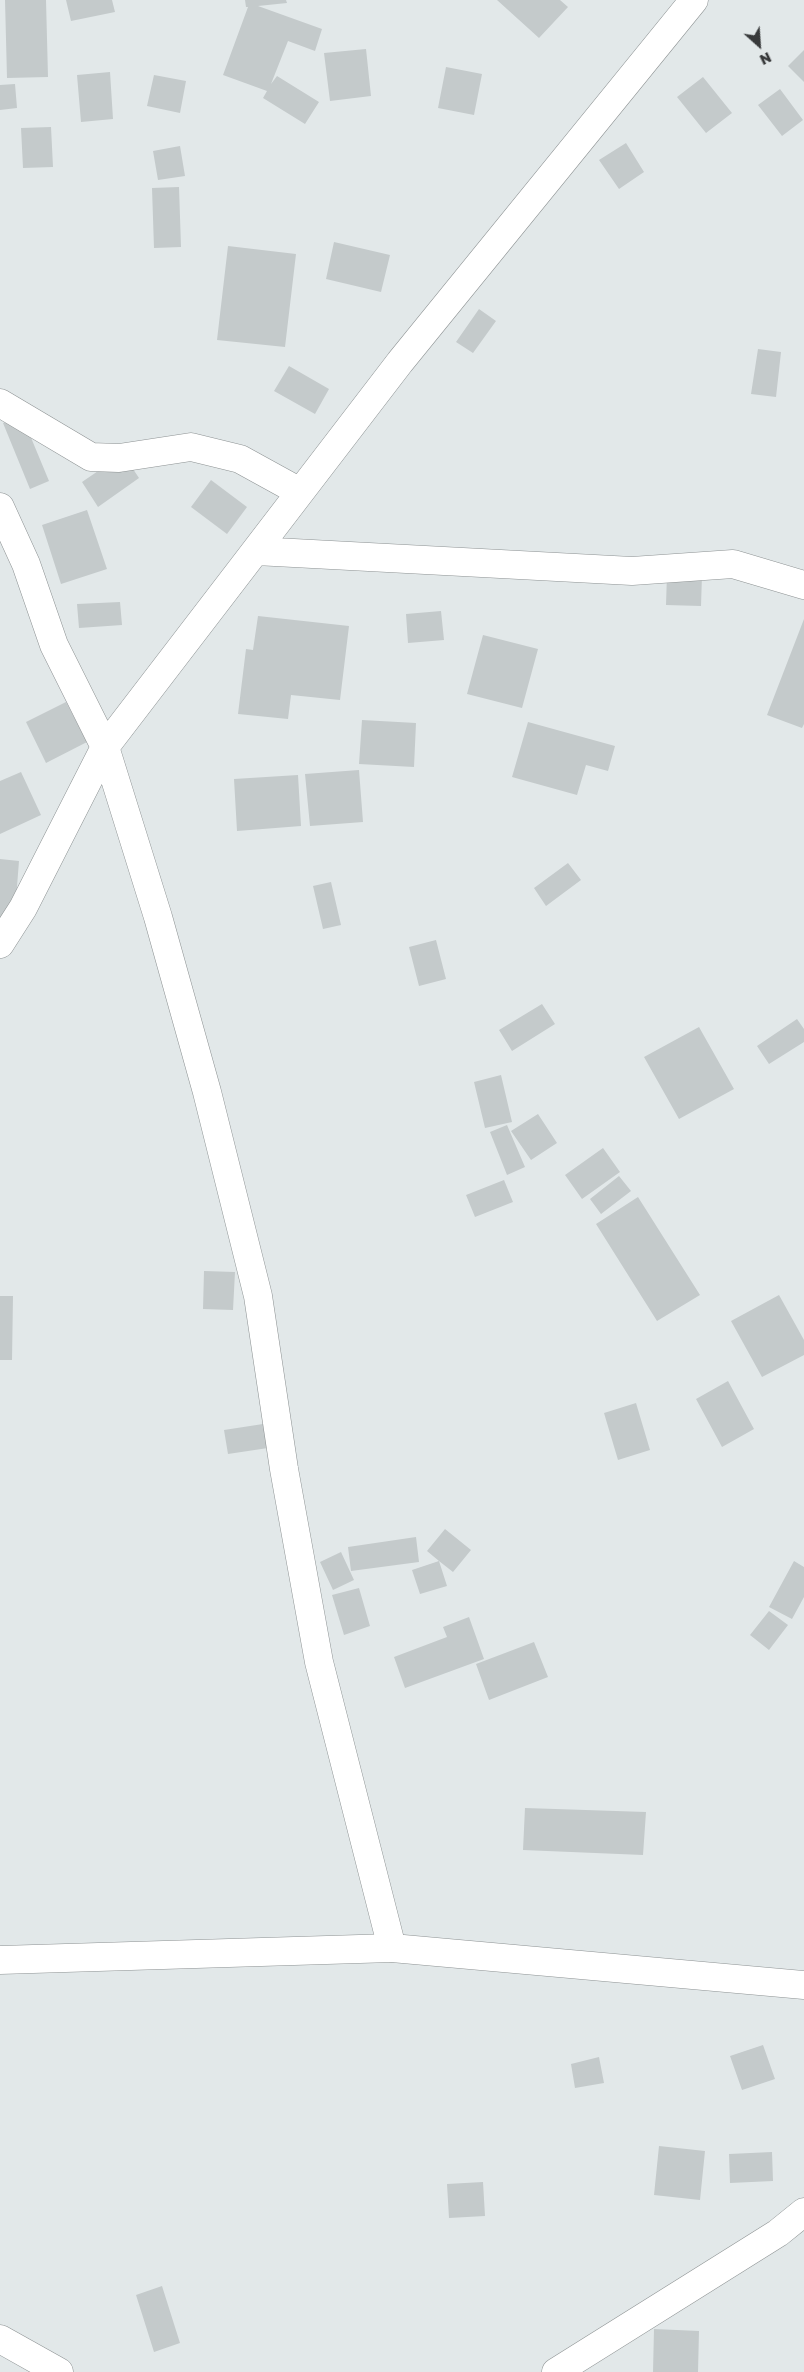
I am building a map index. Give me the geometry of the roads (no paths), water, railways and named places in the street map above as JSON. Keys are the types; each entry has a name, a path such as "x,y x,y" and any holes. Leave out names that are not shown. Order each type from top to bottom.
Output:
{"street":[{"path":"0,944 23,908 105,748 400,362 694,0"},
{"path":"0,403 91,457 119,458 191,446 240,459 300,492"},
{"path":"0,507 26,564 54,645 105,748 158,916 208,1092 258,1296 284,1469 319,1662 392,1948"},
{"path":"256,551 632,572 733,564 804,586"},
{"path":"0,1960 392,1948 804,1986"},
{"path":"556,2372 778,2232 804,2212"},
{"path":"0,2339 59,2372"}]}
